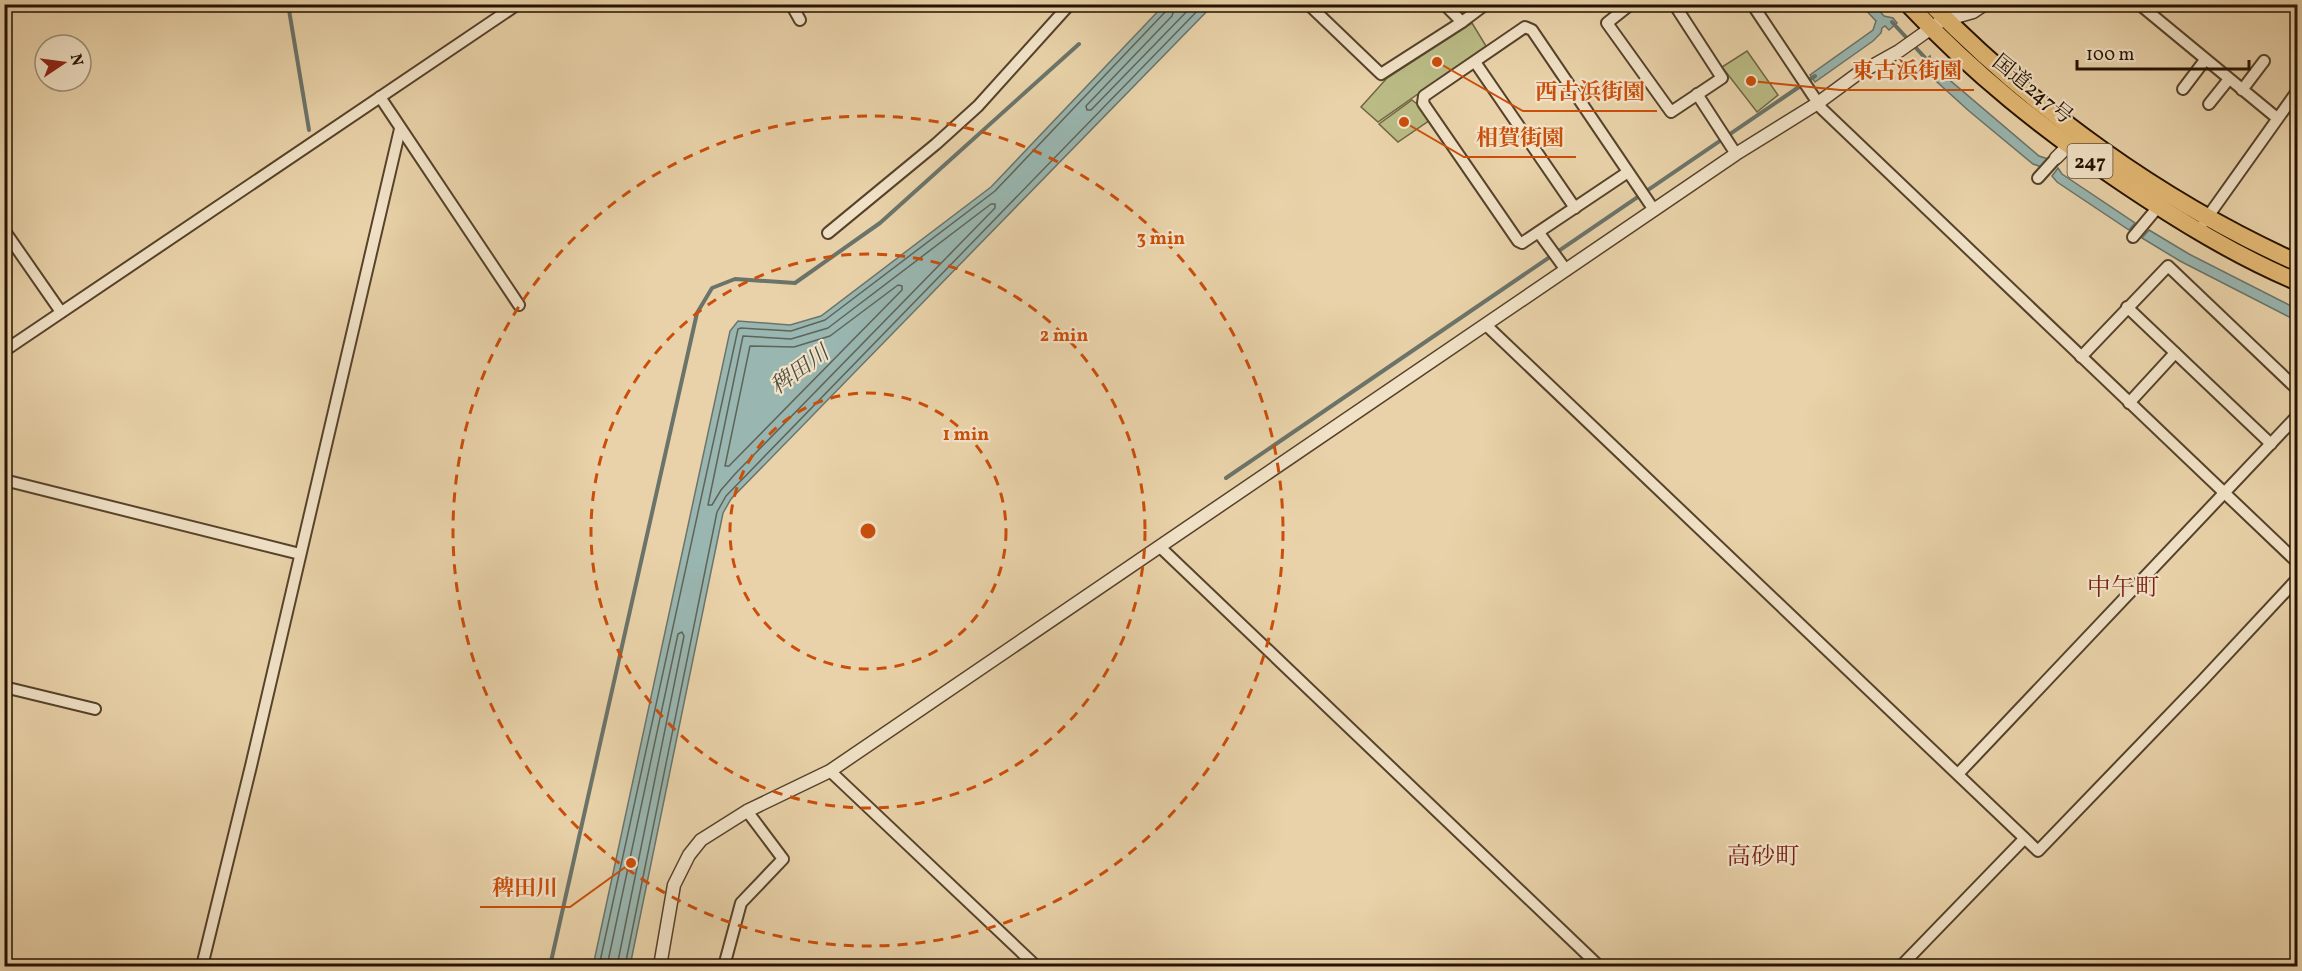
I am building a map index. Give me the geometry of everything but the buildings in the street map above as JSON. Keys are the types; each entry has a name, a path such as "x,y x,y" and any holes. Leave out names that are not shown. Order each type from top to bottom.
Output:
{"highway":[{"name":"国道247号","path":"1908,4 2062,152 2198,231 2298,282"},
{"name":"国道247号","path":"1931,4 1931,28"},
{"name":"国道247号","path":"1931,28 2019,86 2079,133 2151,182 2207,216 2298,263"}],"street":[{"path":"4,351 518,4"},
{"path":"791,4 801,20"},
{"path":"828,233 936,144 978,106 1071,4"},
{"path":"1308,4 1381,74 1486,4"},
{"path":"1444,4 1462,22"},
{"path":"1631,4 1607,23 1671,112 1722,78 1674,4"},
{"path":"1752,4 1818,103 1830,117 2298,563"},
{"path":"660,966 674,885 689,855 701,840 747,812 830,771 1486,325 1563,265 1650,205 1733,149 1818,103 1856,75 1899,51 1965,4"},
{"path":"1931,28 1973,12 1985,4"},
{"path":"2139,4 2277,118"},
{"path":"1628,172 1522,243 1518,241 1423,103 1424,96 1525,27 1532,30 1640,189 1650,205"},
{"path":"2183,88 2205,60"},
{"path":"2242,90 2264,61"},
{"path":"1474,62 1575,208"},
{"path":"2209,104 2229,79"},
{"path":"2198,231 2298,90"},
{"path":"1697,94 1733,149"},
{"path":"380,97 519,305"},
{"path":"202,966 254,755 400,129"},
{"path":"2038,178 2062,152"},
{"path":"2133,237 2158,207"},
{"path":"4,230 61,312"},
{"path":"1539,233 1563,265"},
{"path":"2081,357 2168,266 2298,390"},
{"path":"2127,307 2271,444"},
{"path":"1486,325 2038,851 2298,578"},
{"path":"2129,403 2175,352"},
{"path":"1958,774 2298,415"},
{"path":"4,480 300,554"},
{"path":"1160,547 1599,966"},
{"path":"4,687 95,709"},
{"path":"830,771 1036,966"},
{"path":"724,966 741,903 783,859 747,812"},
{"path":"1901,966 2024,839"},
{"path":"666,882 671,899"}],"green space":[{"path":"1472,23 1486,46 1378,122 1361,107 1387,78"},
{"path":"1747,51 1778,95 1757,112 1722,67"},
{"path":"1412,100 1430,120 1398,142 1379,124"}],"water":[{"path":"1164,5 1213,5 731,499 723,513 630,966 593,966 730,331 738,321 790,325 821,316 991,187"},
{"path":"1861,5 1874,5 1884,16 1893,18 1897,23 1889,30 1885,26 1882,28 1881,33 1873,41 1815,82 1810,75 1873,30 1876,21"},
{"path":"1930,56 1932,65 2039,156 2048,159 2042,167 2033,164 1926,72 1923,62"},
{"path":"2058,168 2062,174 2135,223 2129,230 2057,182 2052,176"},
{"path":"2149,230 2189,254 2297,309 2297,321 2180,261 2142,238"}],"waterway":[{"path":"288,4 309,130"},
{"path":"1892,22 1928,61"},
{"path":"550,966 697,313 712,288 735,279 795,283 880,223 1079,44"},
{"path":"1226,478 1815,76"}],"place":[{"name":"西古浜街園","path":"1437,62"},
{"name":"東古浜街園","path":"1751,81"},
{"name":"相賀街園","path":"1404,122"},
{"name":"稗田川","path":"631,863"}],"district":[{"name":"中午町","path":"2123,587"},
{"name":"高砂町","path":"1763,856"}]}
